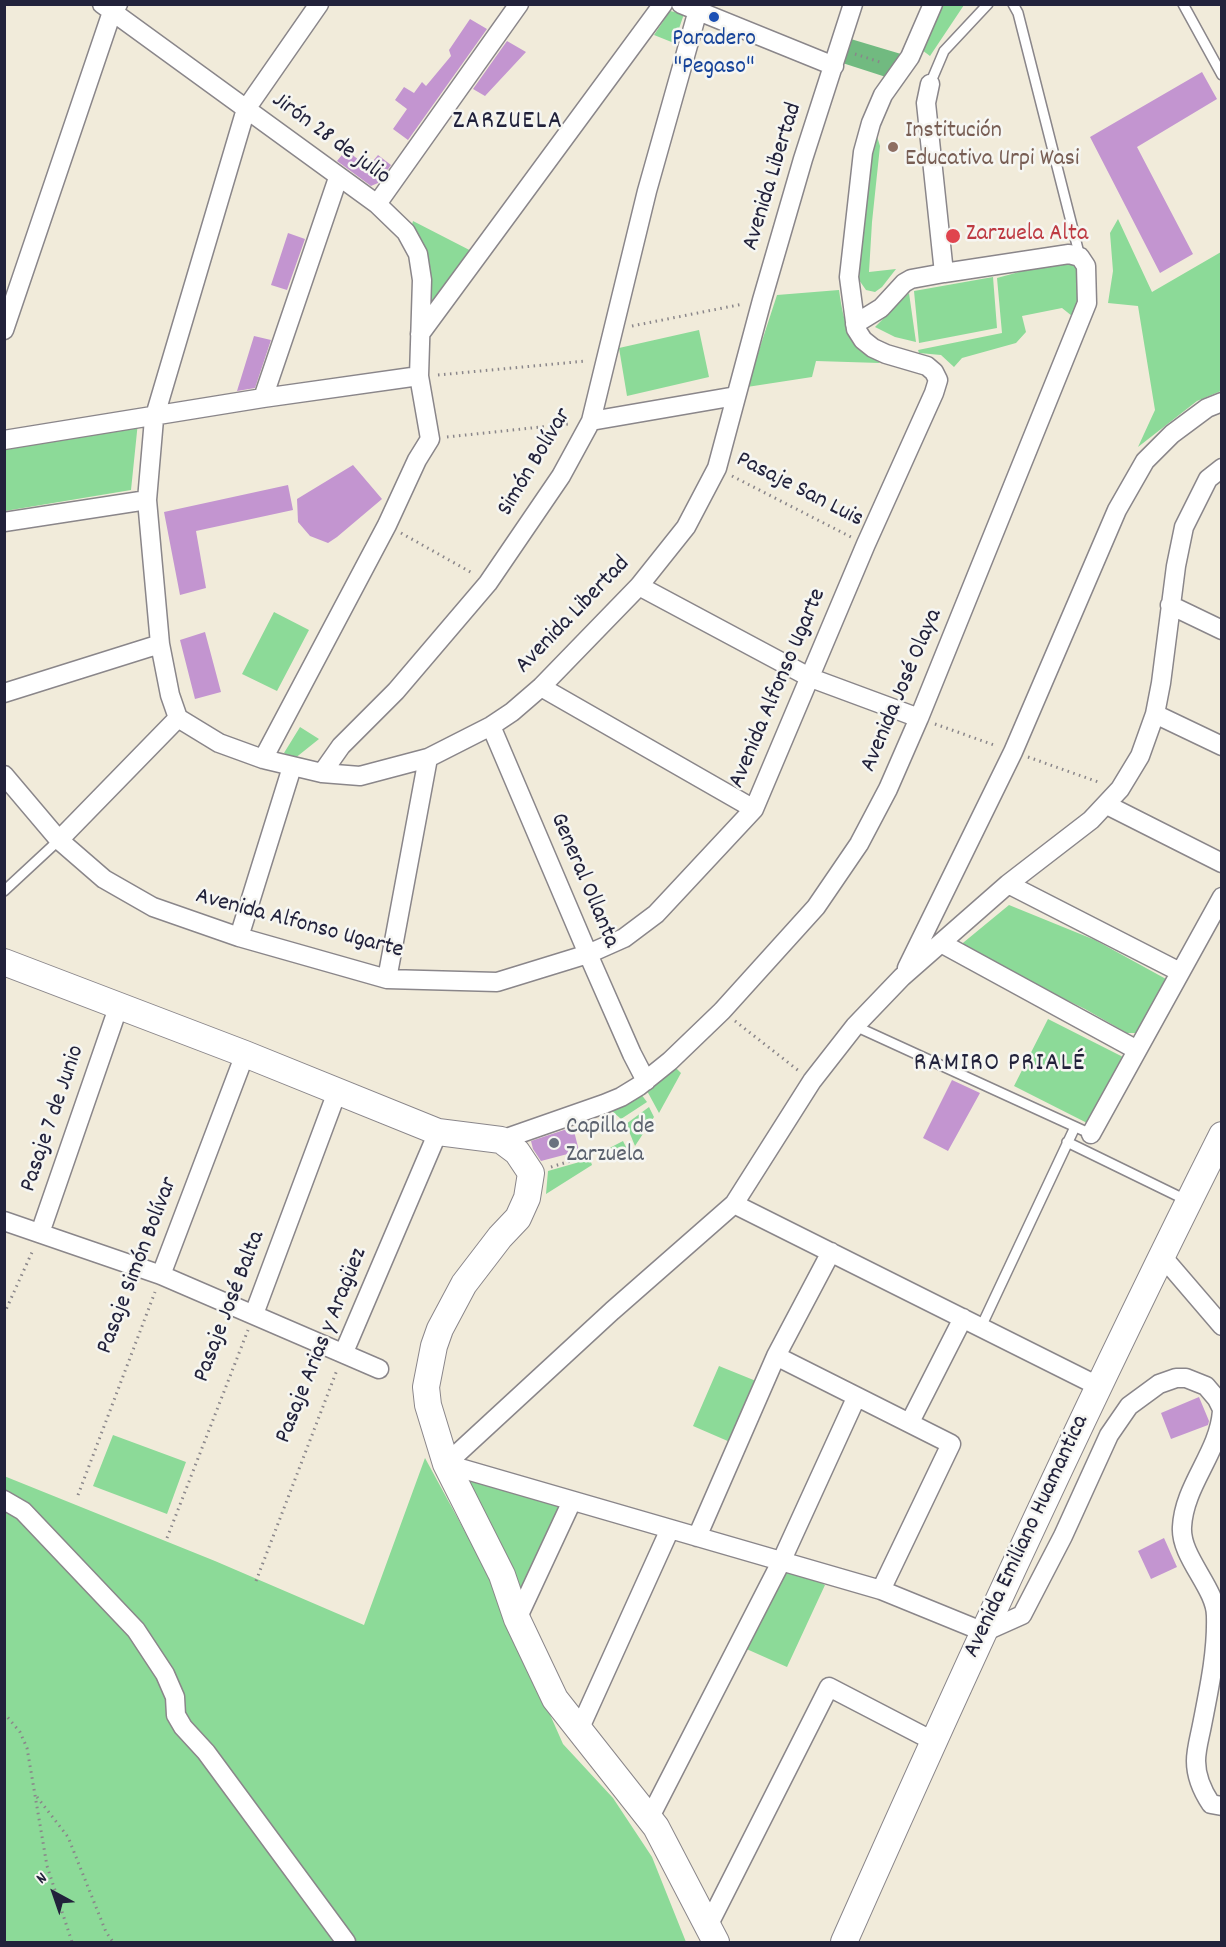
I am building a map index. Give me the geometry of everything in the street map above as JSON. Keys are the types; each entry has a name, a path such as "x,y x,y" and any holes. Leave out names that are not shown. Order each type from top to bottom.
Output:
{"street":[{"path":"59,840 178,718 170,695 160,644 147,500 155,415 246,109 319,4"},
{"path":"377,204 519,4"},
{"path":"420,334 663,4"},
{"name":"Avenida Libertad","path":"178,718 219,743 263,759 322,773 360,776 428,758 491,726 541,687 639,586 686,527 717,468 803,159 854,4"},
{"path":"933,4 910,57 883,95 871,123 863,152 849,277 855,324 881,308 911,279 1069,254 1080,256"},
{"path":"4,330 111,7"},
{"name":"Jirón 28 de julio","path":"111,7 338,178 377,204 406,232 418,254 422,280 419,376 430,439"},
{"path":"689,8 836,57"},
{"name":"Simón Bolívar","path":"322,773 341,746 396,691 488,583 561,476 591,421 689,8"},
{"path":"930,84 926,103 944,273"},
{"path":"262,398 338,178"},
{"name":"Avenida José Olaya","path":"501,1140 612,1101 646,1081 722,1011 816,907 859,844 888,789 919,718 1087,303 1086,266 1080,256"},
{"name":"Avenida Alfonso Ugarte","path":"4,775 59,840 104,879 153,907 238,938 387,979 497,982 588,954 624,938 656,914 754,809 866,544 934,393 938,380 934,372 927,366 886,354 868,345 858,333 855,324"},
{"path":"4,440 262,398 419,376"},
{"path":"591,421 736,396"},
{"path":"902,977 1013,752 1117,510 1145,461 1172,434 1207,408 1221,402"},
{"path":"263,759 387,525 417,460 430,439"},
{"path":"446,1464 612,1311 734,1204 812,1081 855,1026 902,977 1008,884 1091,820 1103,798 1120,789 1140,756 1155,714 1184,526 1209,479 1221,468"},
{"path":"4,522 147,500"},
{"path":"639,586 811,678 919,718"},
{"path":"1170,605 1221,630"},
{"path":"4,693 160,644"},
{"path":"541,687 754,809"},
{"path":"1155,714 1221,746"},
{"name":"General Ollanta","path":"491,726 588,954 646,1081"},
{"path":"387,979 428,758"},
{"path":"238,938 292,767"},
{"path":"1103,798 1221,863"},
{"path":"1008,884 1180,972"},
{"path":"1083,1130 1137,1050 1221,897"},
{"path":"941,943 1137,1050"},
{"path":"6,968 119,1005 438,1132 501,1140 517,1152 531,1173 527,1198 518,1218 500,1237 452,1303 434,1346 426,1387 428,1406 446,1464 502,1575 516,1619 555,1700 656,1827 712,1934"},
{"name":"Pasaje 7 de Junio","path":"40,1233 119,1005"},
{"name":"Pasaje Simón Bolívar","path":"161,1275 245,1054"},
{"name":"Pasaje José Balta","path":"254,1314 337,1092"},
{"name":"Pasaje Arias y Aragüez","path":"344,1352 438,1132"},
{"name":"Avenida Emiliano Huamantica","path":"844,1942 933,1741 1098,1386 1221,1135"},
{"path":"734,1204 1098,1386"},
{"path":"4,1221 161,1275 379,1369"},
{"path":"697,1537 777,1356 831,1252"},
{"path":"1162,1256 1221,1326"},
{"path":"910,1422 963,1318"},
{"path":"777,1356 856,1398 910,1422 951,1444 881,1590"},
{"path":"446,1464 881,1590 984,1632 1022,1616 1063,1536 1109,1435 1129,1406 1159,1384 1176,1378 1186,1378 1206,1386 1217,1399 1221,1410 1221,1426 1186,1508 1182,1525 1182,1541 1216,1612 1216,1647 1196,1762 1202,1790 1211,1804 1221,1806"},
{"path":"649,1819 781,1562 856,1398"},
{"path":"4,1500 23,1511 135,1630 165,1674 175,1697 177,1715 183,1727 206,1752 346,1942"},
{"path":"516,1619 572,1501"},
{"path":"579,1730 670,1529"},
{"path":"712,1934 829,1687 933,1741"}],"lane":[{"path":"930,84 944,51 988,4"},
{"path":"1012,4 1018,14 1080,256"},
{"path":"1183,4 1221,75"},
{"path":"4,891 59,840"},
{"path":"855,1026 1083,1130 1067,1143 981,1327"},
{"path":"1067,1143 1188,1201"}],"path":[{"path":"836,57 902,69"},
{"path":"612,330 762,300"},
{"path":"419,376 606,360"},
{"path":"430,439 591,421"},
{"name":"Pasaje San Luis","path":"717,468 866,544"},
{"path":"387,525 488,583"},
{"path":"1103,798 1105,784"},
{"path":"722,1011 812,1081"},
{"path":"531,1173 586,1156"},
{"path":"4,1314 40,1233"},
{"name":"Pasaje Simón Bolívar","path":"78,1495 161,1275"},
{"name":"Pasaje José Balta","path":"167,1538 254,1314"},
{"name":"Pasaje Arias y Aragüez","path":"256,1581 344,1352"},
{"path":"4,1713 20,1732 27,1748 47,1866 72,1942"},
{"path":"35,1796 68,1837 113,1942"}],"green space":[{"path":"938,5 964,5 930,56 918,47"},
{"path":"670,11 684,14 674,43 654,35"},
{"path":"834,34 901,54 889,78 827,58"},
{"path":"875,130 880,146 869,272 896,269 875,292 866,290 859,280"},
{"path":"1118,219 1152,292 1221,252 1221,391 1197,401 1138,447 1155,410 1138,306 1108,303 1113,271 1110,233"},
{"path":"413,221 485,258 431,336 420,251 411,228"},
{"path":"1063,260 1075,265 1079,278 1078,297 1072,316 1062,308 1022,316 1026,332 1016,343 962,358 954,367 941,355 919,353 918,350 1002,333 997,278"},
{"path":"993,277 997,328 919,343 914,291"},
{"path":"839,290 843,314 850,332 861,348 880,363 816,361 812,377 747,387 777,295"},
{"path":"909,293 916,342 895,337 875,327"},
{"path":"699,330 709,377 627,396 619,348"},
{"path":"138,422 131,490 5,511 5,445"},
{"path":"274,612 309,630 277,691 242,674"},
{"path":"300,727 319,739 294,759 284,753"},
{"path":"1009,905 1095,940 1166,979 1137,1033 1127,1033 1085,1009 958,947"},
{"path":"1048,1019 1125,1058 1091,1125 1014,1086"},
{"path":"675,1067 681,1073 659,1113 646,1089"},
{"path":"641,1094 647,1102 621,1119 612,1111"},
{"path":"649,1107 654,1117 635,1146 626,1124"},
{"path":"623,1141 627,1149 602,1162 598,1154"},
{"path":"590,1159 592,1165 546,1194 548,1171"},
{"path":"719,1366 756,1381 730,1442 693,1426"},
{"path":"113,1435 186,1462 167,1514 93,1486"},
{"path":"425,1458 488,1574 563,1744 613,1798 652,1857 686,1942 5,1942 4,1476 215,1561 364,1625"},
{"path":"446,1464 572,1501 517,1619"},
{"path":"781,1562 825,1585 787,1667 742,1647"}],"building":[{"path":"470,19 487,29 408,140 393,129 407,109 395,100 404,87 414,93 422,82 426,86 451,56 449,50"},
{"path":"507,41 526,52 485,96 473,89"},
{"path":"1202,72 1217,99 1137,147 1193,254 1160,273 1090,137"},
{"path":"346,150 368,167 378,155 391,165 378,183 371,186 337,161"},
{"path":"288,233 305,239 287,290 271,285"},
{"path":"254,336 271,340 255,388 237,391"},
{"path":"353,465 382,499 328,543 310,536 298,522 297,499"},
{"path":"288,485 293,510 196,531 206,588 180,595 164,512"},
{"path":"205,632 221,692 195,699 180,640"},
{"path":"952,1080 980,1093 948,1151 923,1138"},
{"name":"Capilla de Zarzuela","path":"573,1127 579,1151 541,1161 531,1141"},
{"path":"1199,1397 1209,1421 1208,1425 1171,1439 1161,1413"},
{"path":"1164,1538 1177,1567 1151,1579 1138,1551"}],"place":[{"name":"Paradero \"Pegaso\"","path":"714,17"},
{"name":"Institución Educativa Urpi Wasi","path":"893,147"},
{"name":"Zarzuela Alta","path":"953,236"},
{"name":"Capilla de Zarzuela","path":"554,1143"}],"district":[{"name":"ZARZUELA","path":"508,123"},
{"name":"RAMIRO PRIALÉ","path":"1000,1065"}]}
